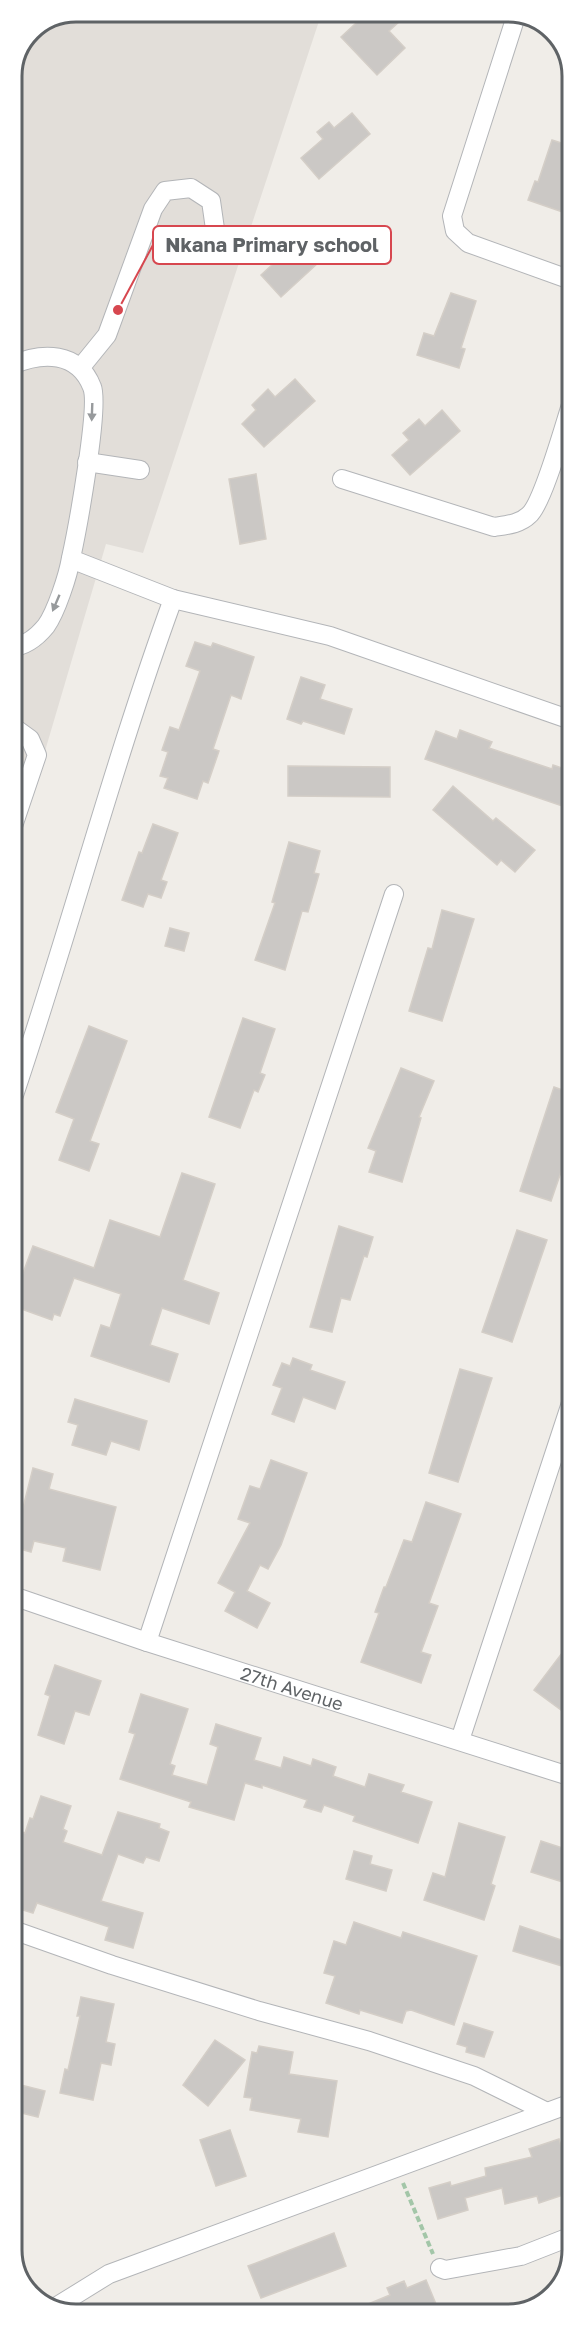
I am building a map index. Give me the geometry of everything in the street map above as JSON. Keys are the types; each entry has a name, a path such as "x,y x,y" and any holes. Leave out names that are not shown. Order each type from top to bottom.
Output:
{"street":[{"path":"514,23 452,216 455,231 468,243 562,277"},
{"path":"81,368 107,335 153,209 165,191 191,188 211,201 215,229"},
{"path":"22,361 31,357 54,355 81,368 93,389 92,428 71,560 46,626 22,646"},
{"path":"342,479 494,527 514,524 531,514 562,431"},
{"path":"87,462 140,470"},
{"path":"71,560 173,599 330,636 562,717"},
{"path":"22,1070 84,878 136,699 173,599"},
{"path":"22,733 30,739 37,754 22,799"},
{"path":"147,1642 394,894"},
{"path":"460,1740 562,1430"},
{"name":"27th Avenue","path":"22,1599 147,1642 562,1774"},
{"path":"22,1933 123,1969 260,2011 369,2041 474,2076 546,2112"},
{"path":"62,2303 109,2274 395,2166 562,2106"},
{"path":"440,2268 445,2270 521,2256 562,2240"}],"path":[{"path":"395,2166 440,2268"}],"shaded area":[{"path":"76,22 319,23 143,553 106,544 22,829 22,76 27,56 38,38 46,32"}],"building":[{"path":"357,23 398,23 389,31 405,48 377,75 341,37"},
{"path":"352,113 370,134 319,179 301,158 323,139 317,132 329,122 334,128"},
{"path":"552,140 562,143 562,212 528,200 535,181 538,182"},
{"path":"311,229 331,251 281,297 261,275"},
{"path":"451,293 476,301 461,348 465,349 459,368 417,355 424,333 434,336"},
{"path":"295,379 315,401 264,447 242,424 256,410 252,405 268,389 275,397"},
{"path":"442,410 460,431 410,475 392,455 409,440 403,433 419,419 425,426"},
{"path":"256,474 266,539 240,544 229,479"},
{"path":"195,642 211,647 213,643 254,657 241,699 231,695 213,749 219,751 208,783 203,781 197,799 164,788 168,778 160,776 168,752 162,750 170,727 179,730 200,671 186,666"},
{"path":"301,677 325,685 320,699 352,709 344,734 303,721 301,724 287,719"},
{"path":"460,730 492,742 489,748 552,769 553,765 562,768 562,806 425,759 436,731 457,739"},
{"path":"288,766 390,767 390,797 288,796"},
{"path":"453,786 493,821 496,818 535,850 515,872 501,860 497,865 433,810"},
{"path":"153,824 178,833 161,880 167,882 161,898 148,894 143,907 122,900 139,852 142,853"},
{"path":"289,842 320,851 314,873 319,874 308,912 302,911 285,970 255,960 275,903 272,902"},
{"path":"442,910 474,919 442,1021 409,1011 428,948 432,949"},
{"path":"170,928 189,933 184,951 165,946"},
{"path":"243,1018 275,1029 260,1073 265,1075 258,1092 254,1090 240,1128 209,1117"},
{"path":"89,1026 127,1041 90,1141 99,1144 89,1171 59,1160 74,1119 56,1112"},
{"path":"401,1068 434,1081 419,1117 421,1118 402,1182 369,1172 376,1151 368,1148"},
{"path":"554,1087 562,1090 562,1169 551,1201 520,1191"},
{"path":"182,1173 215,1184 183,1280 219,1293 209,1324 162,1308 150,1345 178,1354 169,1382 91,1356 101,1325 110,1328 121,1294 74,1278 60,1316 54,1314 52,1320 22,1309 22,1276 33,1246 94,1268 110,1220 160,1237"},
{"path":"339,1226 373,1237 367,1257 364,1256 350,1300 341,1298 332,1332 310,1327"},
{"path":"517,1230 547,1240 512,1342 482,1332"},
{"path":"293,1358 312,1365 310,1370 345,1382 335,1409 303,1397 294,1422 272,1414 282,1388 273,1385 282,1363 290,1366"},
{"path":"460,1369 492,1378 458,1482 429,1473"},
{"path":"75,1399 147,1421 139,1450 111,1441 106,1455 72,1445 78,1425 68,1422"},
{"path":"271,1460 307,1473 281,1545 268,1569 260,1565 247,1591 270,1603 257,1628 225,1611 235,1592 218,1583 250,1523 238,1519 250,1486 260,1489"},
{"path":"33,1468 53,1474 49,1489 116,1507 100,1570 63,1561 66,1548 34,1541 31,1552 22,1550 22,1511"},
{"path":"426,1502 461,1514 429,1603 438,1606 421,1652 431,1655 421,1683 361,1662 379,1613 375,1612 384,1587 386,1587 404,1540 412,1542"},
{"path":"562,1653 562,1711 534,1690"},
{"path":"55,1665 101,1681 89,1715 75,1711 64,1744 38,1735 50,1696 45,1694"},
{"path":"141,1694 188,1709 170,1764 175,1766 172,1775 207,1785 218,1747 210,1744 216,1724 261,1738 254,1760 281,1768 284,1757 311,1766 313,1759 336,1767 333,1776 365,1787 369,1774 404,1785 401,1792 432,1802 418,1843 353,1821 355,1816 324,1805 321,1812 304,1807 307,1800 262,1785 262,1788 245,1783 234,1820 189,1807 191,1802 120,1779 135,1734 129,1732"},
{"path":"41,1796 71,1806 63,1829 67,1831 63,1842 102,1855 118,1812 160,1824 159,1828 169,1832 159,1861 146,1857 143,1863 118,1854 101,1901 143,1913 133,1948 105,1940 109,1927 37,1903 33,1913 22,1910 22,1832 25,1833 30,1818 33,1819"},
{"path":"459,1823 505,1837 491,1884 495,1886 484,1920 424,1900 433,1873 445,1877"},
{"path":"541,1841 562,1848 562,1882 531,1872"},
{"path":"354,1851 372,1856 370,1864 392,1870 386,1891 346,1879"},
{"path":"354,1922 401,1938 403,1932 477,1956 454,2025 411,2010 406,2011 402,2023 360,2010 359,2014 326,2003 335,1976 324,1973 334,1941 346,1945"},
{"path":"520,1926 562,1940 562,1966 513,1951"},
{"path":"81,1997 114,2004 106,2042 115,2044 111,2065 101,2063 93,2100 60,2093 65,2069 68,2070 80,2016 77,2016"},
{"path":"464,2023 493,2032 484,2057 466,2052 467,2047 457,2044"},
{"path":"215,2040 245,2060 208,2106 183,2085"},
{"path":"259,2046 293,2052 289,2074 337,2081 328,2137 298,2132 301,2119 250,2110 252,2098 244,2097 252,2052 257,2053"},
{"path":"22,2085 45,2091 38,2117 22,2113"},
{"path":"230,2130 246,2176 216,2186 200,2140"},
{"path":"559,2139 562,2149 562,2195 539,2203 537,2196 505,2204 502,2188 465,2198 468,2210 438,2219 429,2188 450,2182 451,2186 486,2176 485,2168 532,2157 529,2149"},
{"path":"334,2233 346,2266 261,2298 248,2266"},
{"path":"426,2280 436,2304 368,2304 390,2295 387,2288 404,2281 407,2288"}],"place":[{"name":"Nkana Primary school","path":"118,310"}]}
